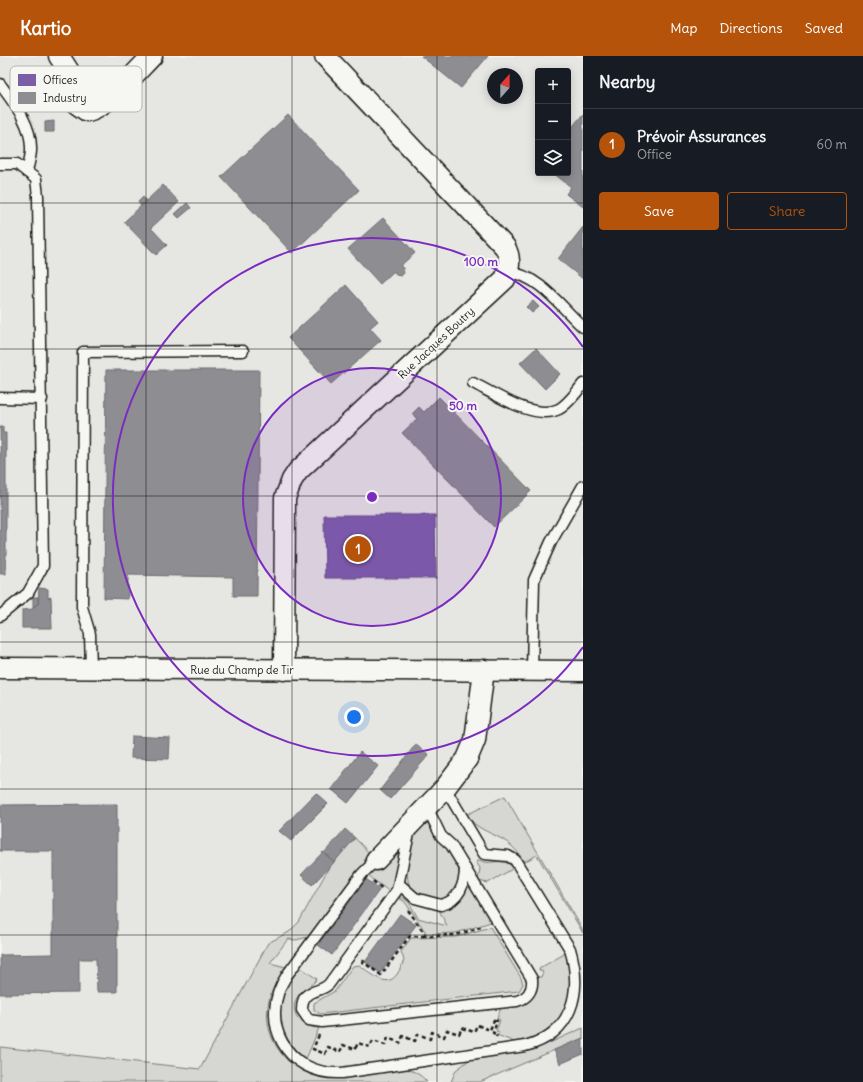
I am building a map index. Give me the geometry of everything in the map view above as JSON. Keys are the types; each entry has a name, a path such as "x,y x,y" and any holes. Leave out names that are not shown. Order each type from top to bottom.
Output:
{"street":[{"path":"59,56 65,66"},
{"path":"142,66 152,56"},
{"path":"325,56 506,247 510,256 508,272"},
{"name":"Rue Jacques Boutry","path":"284,670 285,498 292,480 298,471 504,279 508,272"},
{"name":"Rue du Champ de Tir","path":"0,668 583,671"},
{"path":"376,860 458,774 473,748 484,670"}],"lane":[{"path":"0,84 10,98"},
{"path":"20,112 30,137 31,151 27,172"},
{"path":"0,164 17,164 36,179 38,196 42,399 43,566 28,593 0,616"},
{"path":"508,272 522,275 534,281 583,328"},
{"path":"91,669 90,634 82,606 83,352 243,352"},
{"path":"473,384 527,409 544,412 559,409 583,384"},
{"path":"0,398 42,399"},
{"path":"532,671 534,580 551,542 583,486"},
{"path":"376,860 362,874 282,983 276,996 274,1013 276,1026 284,1046 294,1058 303,1064 326,1073 342,1073 490,1052 532,1044 552,1035 568,1019 579,995 580,976 577,963 570,948 520,866 515,860 508,856 484,854 445,788"},
{"path":"410,825 399,884 395,893 329,984 324,988 310,992 303,1000 302,1010 307,1018 313,1022 498,1003 524,998 532,988 532,979 449,842 441,836 427,807"},
{"path":"399,884 415,898 441,905 452,899 460,891 465,882 465,868"}],"path":[{"path":"368,956 363,962 381,975 410,936 426,936"},
{"path":"322,1022 322,1027 313,1049 325,1054 328,1047 340,1052 343,1045 355,1049 358,1043 370,1047 373,1041 385,1045 388,1038 400,1043 403,1036 415,1041 418,1034 430,1039 432,1032 444,1037 447,1030 459,1034 462,1028 474,1032 477,1025 490,1030 499,1007 498,1003"},
{"path":"490,1052 497,1034 493,1032 497,1021 494,1020"}],"shaded area":[{"path":"0,56 583,56 583,1082 314,1082 0,1047"},
{"path":"505,796 583,930 583,933 537,855 524,862 511,845 476,825 466,815"},
{"path":"427,822 437,839 453,856 459,871 458,885 455,891 449,896 440,900 416,892 410,886 407,876 412,839 417,831"},
{"path":"355,838 372,856 357,871 308,937 296,940 288,939 270,963 286,967 272,990 268,1007 268,1025 274,1043 289,1062 307,1067 326,1069 384,1066 401,1068 416,1072 427,1082 0,1082 0,1047 200,1069 268,943 289,932 299,922 328,869"},
{"path":"401,848 392,890 390,892 368,876 381,863 384,866"},
{"path":"480,860 484,862 504,862 514,868 488,883 478,881 480,868 476,862"},
{"path":"468,883 491,922 456,933 427,934 405,902 399,898 400,896 409,902 418,918 447,926 439,910 456,900"},
{"path":"490,927 521,978 523,984 519,991 320,1014 314,1010 314,1003 335,991 353,966 359,965 379,979 390,980 395,977 404,960 401,952 411,938 456,937"},
{"path":"566,953 569,961 572,994 560,1019 541,1034 524,1040 514,1042 497,1035 499,1032 496,1031 500,1020 497,1019 501,1007 528,1002 536,992 537,977 541,977 543,972 539,970 540,968"},
{"path":"300,967 317,979 304,989 298,996 294,1008 295,1013 302,1022 319,1028 306,1059 287,1039 282,1027 280,1015 281,1003 285,990 291,978"},
{"path":"583,1028 583,1038 480,1082 451,1082 456,1070 469,1060 538,1048"}],"building: Offices":[{"path":"324,515 435,515 436,578 325,578"}],"building: Industry":[{"path":"421,56 488,56 461,88"},
{"path":"583,114 583,207 566,194 571,187 557,176 571,176 571,128"},
{"path":"288,115 359,190 292,253 221,177"},
{"path":"54,121 54,132 45,132 45,122"},
{"path":"163,185 179,202 151,228 167,245 156,255 124,222"},
{"path":"143,197 147,201 141,206 138,202"},
{"path":"187,203 191,208 179,218 175,214"},
{"path":"383,218 415,253 400,266 403,268 404,273 401,276 396,275 394,271 380,284 348,249"},
{"path":"583,227 583,279 558,259"},
{"path":"346,285 378,321 370,328 381,340 331,384 288,338"},
{"path":"533,301 539,307 532,313 526,307"},
{"path":"536,348 560,374 545,389 520,363"},
{"path":"106,370 259,370 257,596 233,596 233,577 128,575 128,599 104,598"},
{"path":"439,397 531,491 494,527 402,433 417,419 412,414 419,407 424,412"},
{"path":"0,427 3,427 3,433 6,433 6,574 0,574"},
{"path":"39,588 48,589 48,598 51,597 52,628 22,628 22,610 33,609 33,607 38,604"},
{"path":"33,597 38,597 38,604 33,607"},
{"path":"132,736 170,738 169,759 131,758"},
{"path":"416,744 429,755 390,799 380,790"},
{"path":"360,752 378,766 348,803 331,789"},
{"path":"316,793 328,804 291,841 279,831"},
{"path":"117,804 117,992 97,992 96,959 79,959 79,993 0,994 0,955 53,954 53,851 0,851 0,805"},
{"path":"345,829 355,838 334,862 324,853"},
{"path":"323,852 334,862 312,885 301,875"},
{"path":"366,879 380,889 332,955 318,945"},
{"path":"400,914 416,925 380,973 365,962"},
{"path":"583,1038 583,1054 560,1064 554,1050"}],"place":[{"name":"Prévoir Assurances","path":"358,549"}]}
